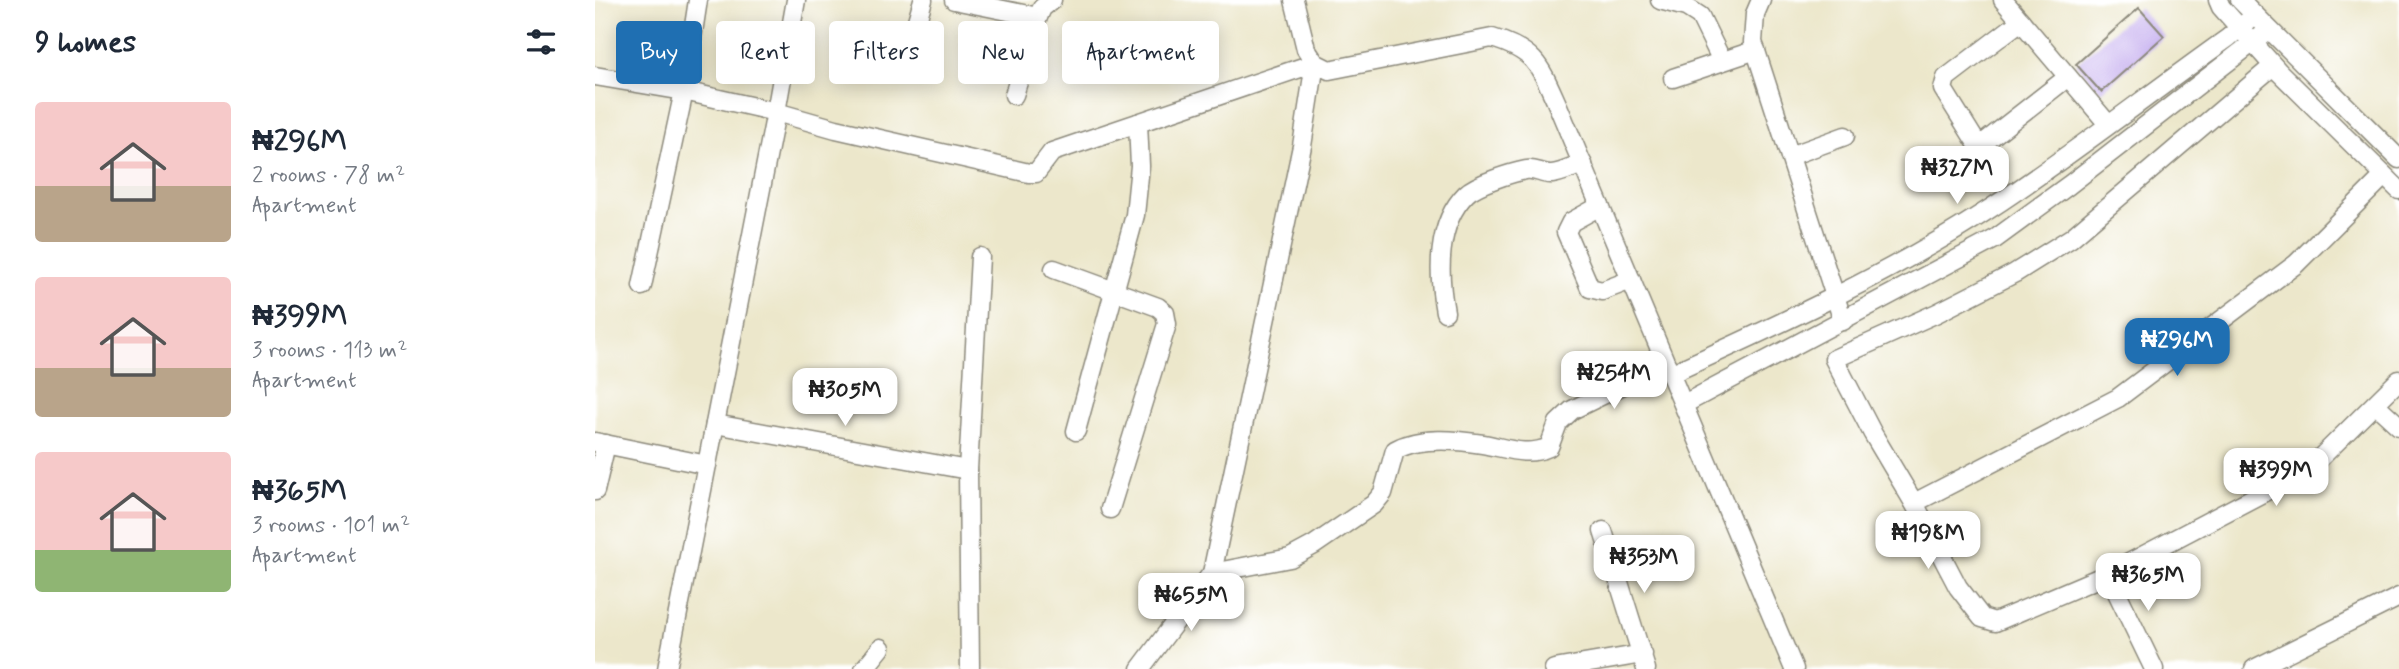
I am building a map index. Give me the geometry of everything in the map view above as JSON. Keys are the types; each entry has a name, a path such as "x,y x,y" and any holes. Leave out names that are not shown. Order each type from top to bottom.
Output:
{"street":[{"path":"642,286 684,91 698,0"},
{"path":"667,669 796,0"},
{"path":"917,21 923,0"},
{"path":"954,0 1038,17"},
{"path":"1014,95 1038,17 1042,8 1052,0"},
{"path":"1294,0 1306,49 1315,63 1329,70 1492,38 1512,44 1529,54 1538,65 1559,106 1794,669"},
{"path":"1660,0 1686,7 1700,16 1723,61"},
{"path":"1761,0 1755,14 1753,42 1843,321"},
{"path":"2003,0 2108,124"},
{"path":"2218,0 2221,7 2273,66 2399,190"},
{"path":"2240,0 2399,159"},
{"path":"1212,573 1290,558 1314,545 1374,504 1383,493 1395,450 1402,446 1424,441 1480,444 1522,452 1542,450 1549,447 1558,423 1572,411 1794,318 1990,209 2255,15"},
{"path":"2021,21 1946,78 1943,84 1943,89 1976,142 1985,142 2068,77"},
{"path":"1684,404 1996,239 2269,30"},
{"path":"1673,78 1756,50"},
{"path":"595,76 684,91 816,124 1037,173 1052,152 1315,63"},
{"path":"1140,669 1212,573 1302,146 1315,63"},
{"path":"2273,66 2071,238 2015,273 1937,313 1834,359 1873,435 1915,503 1958,587 1982,618 1995,622 2108,574 2310,468 2399,380"},
{"path":"1076,431 1139,192 1138,122"},
{"path":"1790,156 1845,136"},
{"path":"1445,312 1439,283 1440,252 1446,229 1465,194 1477,186 1526,170 1552,174 1583,164"},
{"path":"1915,503 2118,398 2296,264 2384,176"},
{"path":"1600,206 1571,222 1566,232 1590,288 1602,291 1631,280"},
{"path":"970,669 968,470 980,257"},
{"path":"1054,269 1158,307 1165,313 1167,324 1110,509"},
{"path":"2375,404 2399,426"},
{"path":"715,424 968,470"},
{"path":"595,491 600,443 707,465"},
{"path":"1554,669 1645,662 1603,531"},
{"path":"2108,574 2154,669"},
{"path":"2253,669 2399,597"},
{"path":"864,669 881,648"}],"building":[{"path":"2139,8 2164,36 2101,92 2076,64"}]}
